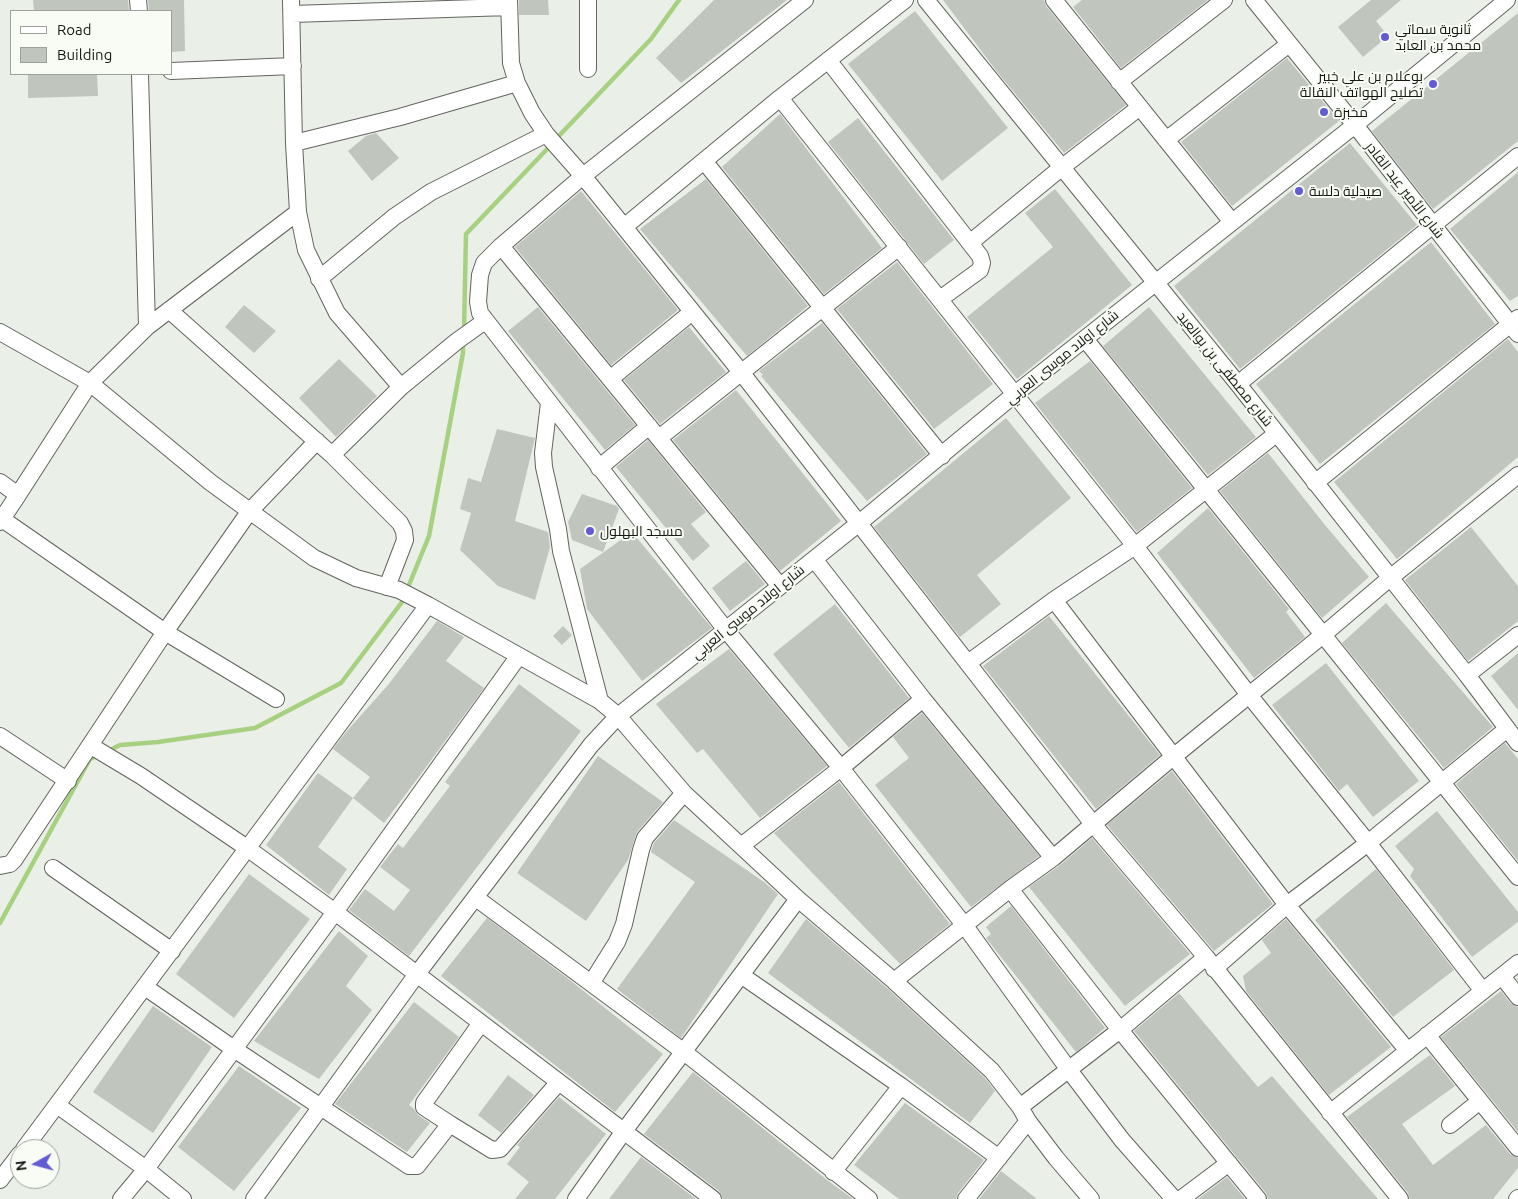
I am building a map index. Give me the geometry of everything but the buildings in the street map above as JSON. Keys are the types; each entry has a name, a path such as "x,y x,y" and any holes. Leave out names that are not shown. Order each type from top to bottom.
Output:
{"street":[{"path":"588,0 588,69"},
{"path":"804,0 583,176 501,246 484,263 480,275 478,302 480,313 726,630 841,768 965,926 1068,1070 1122,1140 1174,1199"},
{"path":"624,227 780,98 905,0"},
{"name":"شارع مصطفى بن بوالعيد","path":"926,0 1238,384 1468,675 1518,743"},
{"path":"1119,82 1224,0"},
{"name":"شارع الأمير عبد القادر","path":"1254,0 1355,125 1432,225 1515,325"},
{"name":"شارع اولاد موسى العربي","path":"254,1199 417,974 591,745 618,716 942,456 1015,394 1355,125 1508,0"},
{"path":"1062,3 1119,82 1232,222"},
{"path":"401,386 337,313 306,250 298,212 294,143 292,7 509,4 511,62 517,83 532,113 546,134 583,176 741,372 1093,824 1210,963 1400,1199"},
{"path":"1166,140 1289,44"},
{"path":"828,60 980,256 982,262 980,270 940,299"},
{"path":"172,71 293,66"},
{"path":"140,75 147,327"},
{"path":"294,143 400,117 517,83"},
{"path":"780,98 1135,546 1249,695 1483,990"},
{"path":"971,242 1140,107"},
{"path":"319,278 394,217 432,192 546,134"},
{"path":"1238,384 1518,156"},
{"path":"704,161 942,456"},
{"path":"276,699 165,632 1,521 90,383 147,327 298,212"},
{"path":"501,246 780,586"},
{"path":"599,468 741,372 899,247"},
{"path":"169,310 317,441 400,523 405,540 402,549 399,592"},
{"path":"610,379 692,312"},
{"path":"332,455 401,386 485,321"},
{"path":"1315,483 1515,325"},
{"path":"0,332 90,383 210,482 314,558 356,578 399,592 428,605 600,701 618,716 684,793 798,899 894,981 992,1071 1056,1158 1091,1199"},
{"path":"1085,339 1518,877"},
{"path":"549,403 543,453 544,466 561,551 600,701"},
{"path":"968,663 1054,600 1135,546 1276,434"},
{"path":"0,866 10,864 14,860 165,632 249,512 317,441"},
{"path":"894,981 1010,888 1053,858 1173,756 1518,475"},
{"path":"0,482 18,494"},
{"path":"814,558 923,699 1053,858"},
{"path":"1054,600 1287,905 1408,1051"},
{"path":"32,1139 428,605"},
{"path":"1468,675 1518,635"},
{"path":"121,1199 146,1169 335,912 518,656"},
{"path":"741,846 841,768 923,699"},
{"path":"966,1199 999,1158 1024,1114 1068,1070 1368,843 1507,729"},
{"path":"0,736 68,781"},
{"path":"91,746 141,776 247,848 335,912 712,1199"},
{"path":"592,982 617,942 624,924 640,850 646,838 684,793"},
{"path":"53,868 172,951"},
{"path":"1010,888 1120,1030 1258,1199"},
{"path":"476,898 592,982 684,1052 869,1199"},
{"path":"576,1199 624,1131 798,899"},
{"path":"1330,1112 1518,963"},
{"path":"741,975 901,1086 999,1158"},
{"path":"1502,976 1518,996"},
{"path":"145,987 409,1166 417,1166 450,1124"},
{"path":"481,1023 424,1103 424,1107 474,1140 492,1150 497,1150 559,1082"},
{"path":"1427,1035 1518,1148"},
{"path":"833,1172 901,1086"},
{"path":"1450,1125 1480,1100"},
{"path":"57,1105 146,1169 183,1199"},
{"path":"1181,1199 1229,1163"},
{"path":"0,1180 10,1167"}],"waterway":[{"path":"556,139 651,39 679,0"},
{"path":"464,331 466,234 551,145"},
{"path":"108,751 120,745 158,742 255,728 341,683 402,602 429,536 463,353 463,341"},
{"path":"0,923 90,759 99,755"}],"place":[{"name":"ثانوية سماتي محمد بن العابد","path":"1385,37"},
{"name":"بوعلام بن علي خبير تصليح الهواتف النقالة","path":"1433,84"},
{"name":"مخبزة","path":"1324,112"},
{"name":"صيدلية دلسة","path":"1299,191"},
{"name":"مسجد البهلول","path":"590,531"}]}
